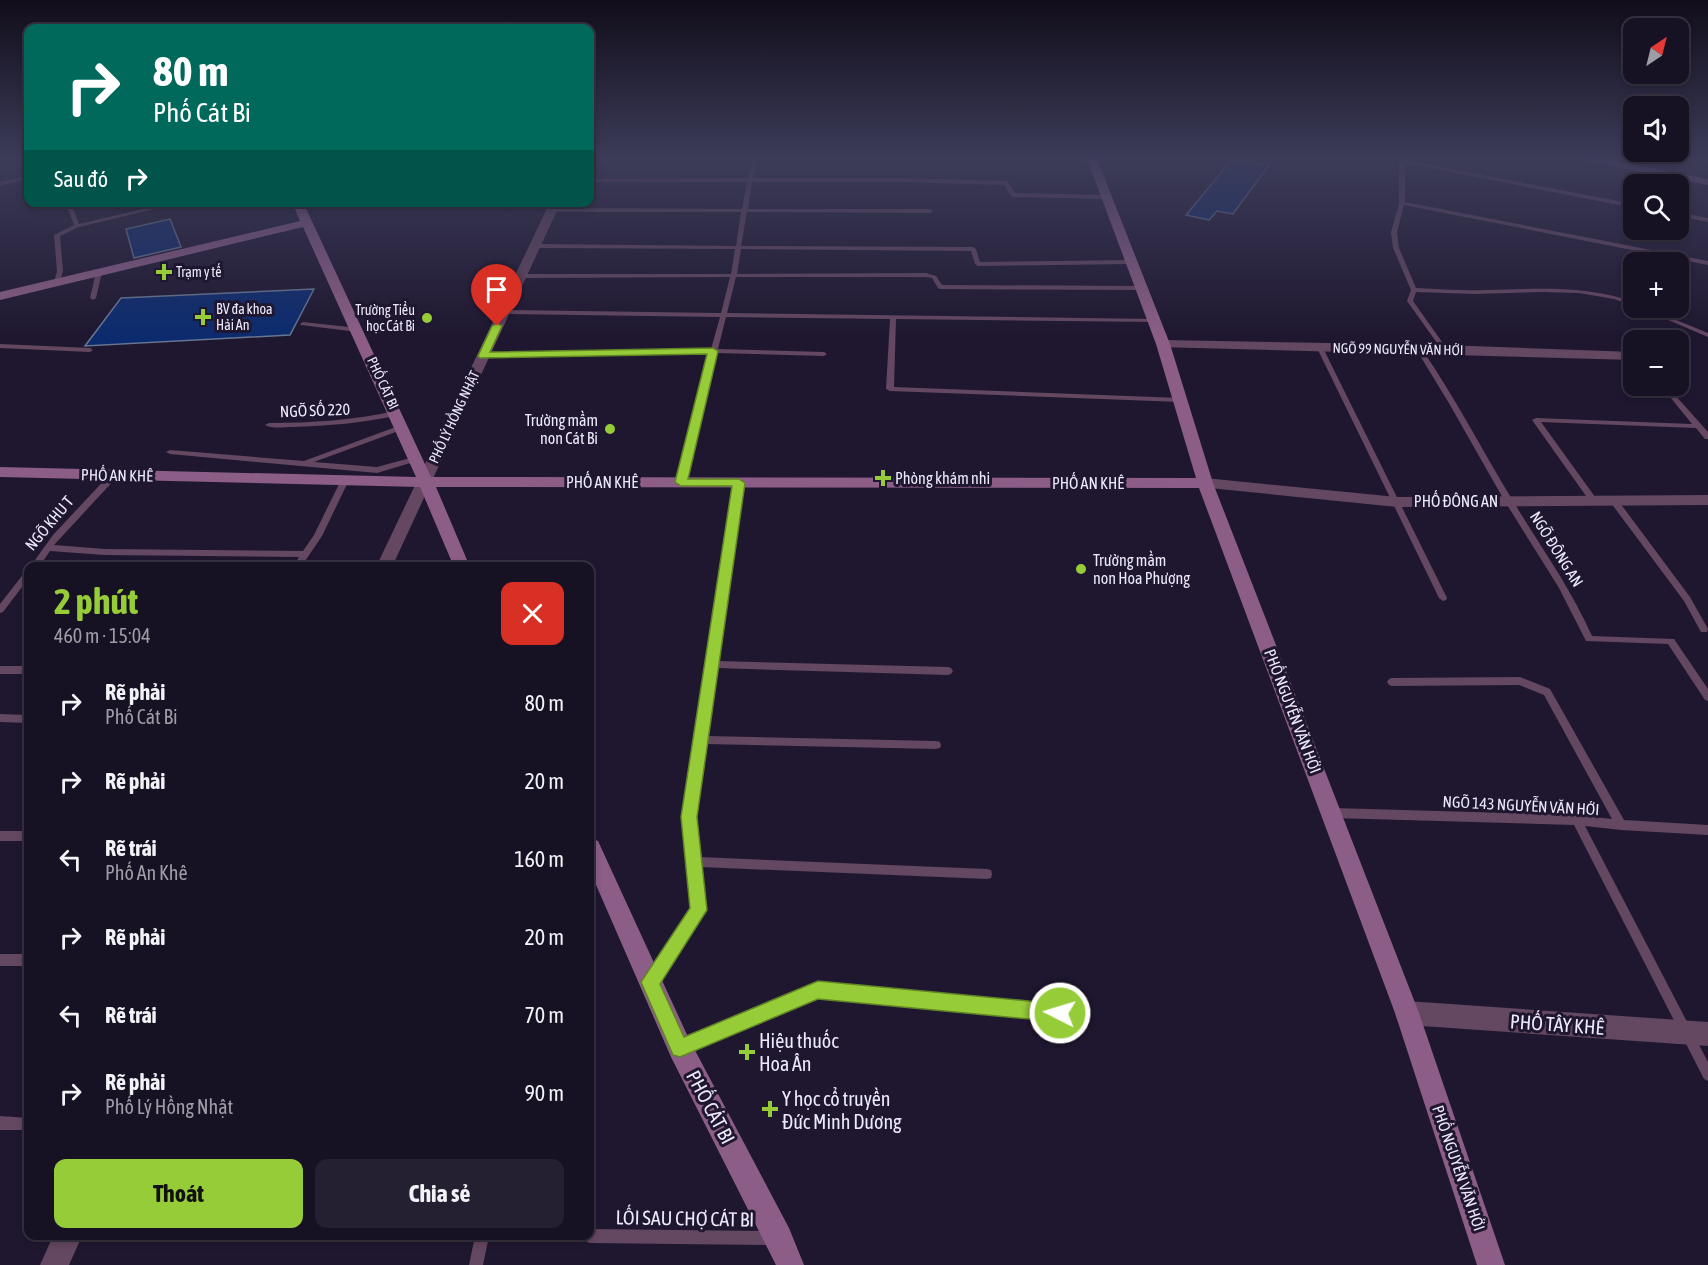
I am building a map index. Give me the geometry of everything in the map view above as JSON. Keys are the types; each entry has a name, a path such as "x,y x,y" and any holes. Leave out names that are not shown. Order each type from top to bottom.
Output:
{"street":[{"name":"PHỐ CÁT BI","path":"302,218 396,412 414,459 460,562"},
{"name":"PHỐ LÝ HỒNG NHẬT","path":"386,562 549,218"},
{"name":"PHỐ NGUYỄN VĂN HỚI","path":"1114,218 1163,344 1205,483 1333,813 1407,1013 1491,1265"},
{"path":"0,296 304,223"},
{"name":"NGÕ 99 NGUYỄN VĂN HỚI","path":"1163,344 1443,349 1623,356"},
{"name":"PHỐ AN KHÊ","path":"0,472 424,482 1205,483"},
{"name":"PHỐ ĐÔNG AN","path":"1205,483 1397,501 1708,500"},
{"name":"PHỐ CÁT BI","path":"594,858 680,1048 779,1238 790,1265"},
{"name":"PHỐ TÂY KHÊ","path":"1407,1013 1697,1033"},
{"path":"54,1265 66,1240"}],"lane":[{"path":"74,218 77,226"},
{"path":"57,282 60,271 57,235 77,226 112,218"},
{"path":"681,482 733,277 743,218"},
{"path":"1398,218 1394,232 1396,248 1414,290 1410,301 1443,349"},
{"path":"1479,218 1708,263"},
{"path":"536,246 973,249 978,264 1132,262"},
{"path":"93,298 99,272"},
{"path":"521,276 926,275 933,277 940,287 1142,288"},
{"path":"1414,290 1482,292 1576,290 1600,293 1623,300"},
{"path":"504,312 1154,321"},
{"path":"893,317 890,388 1180,400"},
{"path":"1667,318 1708,335"},
{"path":"303,324 358,330"},
{"path":"0,346 90,350"},
{"path":"1320,348 1443,598"},
{"name":"NGÕ ĐÔNG AN","path":"1419,349 1453,399 1509,501 1576,606 1589,639 1671,642 1708,697"},
{"path":"483,356 713,351 824,354"},
{"path":"1672,396 1708,437"},
{"name":"NGÕ SỐ 220","path":"269,425 335,425 364,421 396,412"},
{"path":"1594,501 1536,420 1697,426"},
{"path":"304,463 402,427"},
{"path":"170,452 377,470 414,459"},
{"name":"NGÕ KHU T","path":"38,562 114,475"},
{"path":"300,562 318,536 345,480"},
{"path":"650,982 699,910 689,817 739,483"},
{"path":"1614,501 1688,599 1704,630"},
{"path":"48,548 105,552 304,554"},
{"name":"NGÕ KHU T","path":"0,610 24,579"},
{"path":"712,664 948,671"},
{"path":"0,670 24,669"},
{"path":"1392,682 1520,681 1547,692 1621,825"},
{"path":"0,718 24,719"},
{"path":"700,740 936,744"},
{"name":"NGÕ 143 NGUYỄN VĂN HỚI","path":"1333,813 1577,820 1708,830"},
{"path":"1577,820 1697,1033 1708,1075"},
{"path":"0,836 24,836"},
{"path":"694,862 987,874"},
{"path":"0,960 24,960"},
{"path":"680,1048 818,990 1060,1013"},
{"path":"0,1123 24,1124"},
{"name":"LỐI SAU CHỢ CÁT BI","path":"594,1236 779,1238"},
{"path":"476,1265 481,1240"}],"building":[{"path":"170,219 181,247 134,258 126,229"},
{"name":"BV đa khoa Hải An","path":"314,289 290,335 85,346 121,298"}],"place":[{"name":"Trạm y tế","path":"164,272"},
{"name":"BV đa khoa Hải An","path":"203,317"},
{"name":"Trường Tiểu học Cát Bi","path":"427,318"},
{"name":"Trường mầm non Cát Bi","path":"610,429"},
{"name":"Phòng khám nhi","path":"883,478"},
{"name":"Trường mầm non Hoa Phượng","path":"1081,569"},
{"name":"Hiệu thuốc Hoa Ân","path":"747,1052"},
{"name":"Y học cổ truyền Đức Minh Dương","path":"770,1109"}],"route":[{"path":"497,326 483,356 713,351 681,482 739,483 689,817 699,910 650,982 680,1048 818,990 1060,1013"}]}
